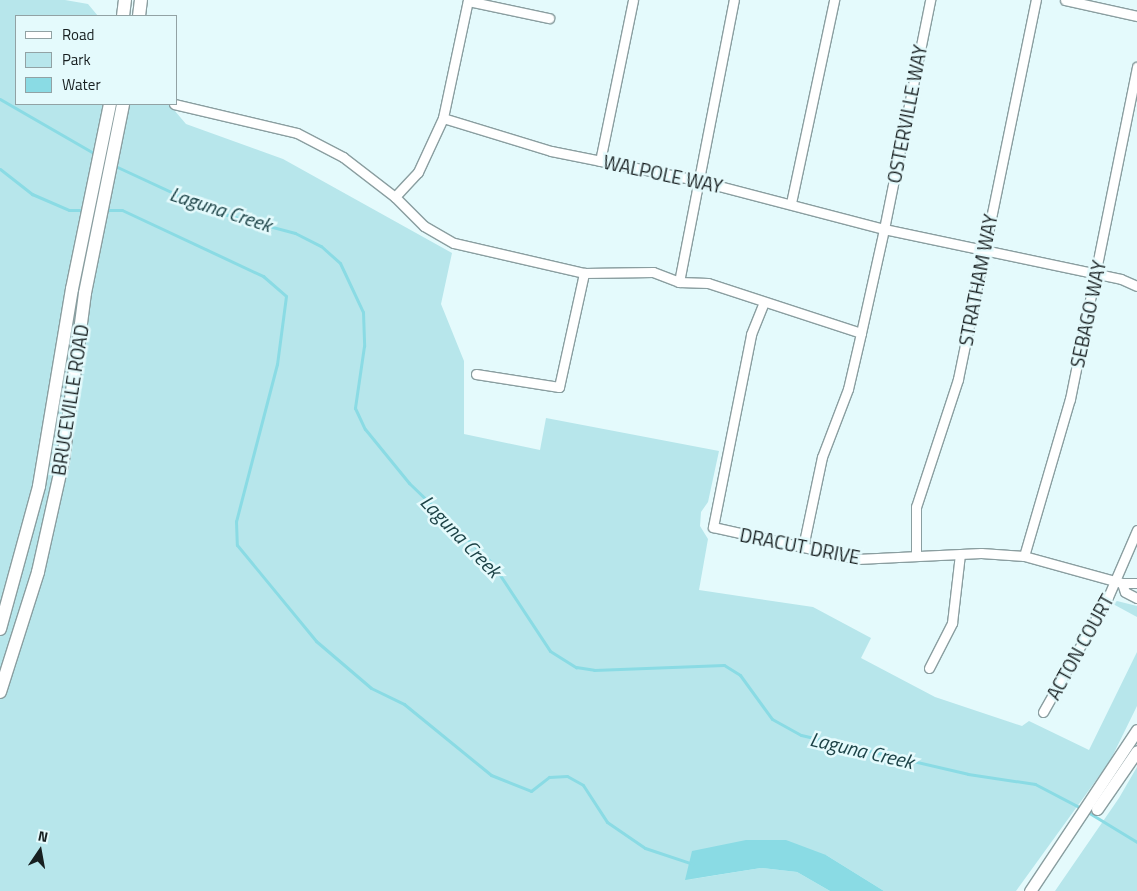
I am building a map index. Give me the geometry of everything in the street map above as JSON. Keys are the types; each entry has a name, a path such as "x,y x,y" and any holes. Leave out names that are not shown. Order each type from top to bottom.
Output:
{"main road":[{"path":"123,15 125,0"},
{"path":"139,15 141,0"},
{"name":"BRUCEVILLE ROAD","path":"110,105 113,121"},
{"name":"BRUCEVILLE ROAD","path":"0,629 39,486 113,121 122,105"},
{"name":"BRUCEVILLE ROAD","path":"0,692 38,572 63,460 91,227"}],"street":[{"path":"396,197 422,165 444,118 468,0 549,18"},
{"path":"600,161 633,0"},
{"path":"679,282 696,180 734,0"},
{"path":"791,203 834,0"},
{"name":"OSTERVILLE WAY","path":"884,228 930,0"},
{"name":"STRATHAM WAY","path":"916,556 916,507 958,379 1036,0"},
{"path":"1065,0 1137,16"},
{"name":"SEBAGO WAY","path":"1024,556 1068,407 1097,274 1137,67"},
{"path":"178,105 296,133 342,156 396,197 424,226 454,243 584,273 653,272 679,282 708,283 861,333"},
{"name":"WALPOLE WAY","path":"444,118 600,161 696,180 884,228 1097,274 1137,286"},
{"path":"803,547 822,457 848,389 884,228"},
{"path":"476,374 560,388 584,273"},
{"name":"DRACUT DRIVE","path":"764,302 751,335 713,528 857,559 960,554 1024,556 1119,582 1137,582"},
{"name":"ACTON COURT","path":"1044,712 1119,582 1137,530"},
{"path":"929,668 952,623 960,554"},
{"path":"1119,582 1125,592 1137,598"},
{"path":"1116,774 1137,730"},
{"path":"1039,891 1064,849 1116,774 1137,751"},
{"path":"1030,891 1064,849"}],"green space":[{"path":"0,0 65,0 88,4 97,15 15,15 15,105 170,105 186,124 283,159 452,253 441,304 464,361 464,434 540,450 546,418 719,451 708,502 701,512 700,526 708,539 699,590 813,607 871,638 861,658 935,697 1022,726 1029,721 1089,750 1137,652 1137,706 1110,761 1016,891 884,891 826,855 686,880 761,868 797,872 830,891 0,891"},
{"path":"1117,601 1137,606 1137,617 1113,604"},
{"path":"1137,767 1137,891 1055,891 1119,798"}],"water":[{"path":"746,840 786,840 826,855 884,891 830,891 797,872 761,868 685,880 692,851"}],"waterway":[{"name":"Laguna Creek","path":"0,99 97,155"},
{"name":"Laguna Creek","path":"113,165 212,211 295,233 321,246 340,263 363,312 364,346 355,408 365,429 409,483 492,563 550,651 576,667 594,670 724,665 740,675 772,719 801,735 968,774 1035,784 1081,808"},
{"name":"Laguna Creek","path":"0,169 32,194 69,210 86,210"},
{"name":"Laguna Creek","path":"105,210 122,210 263,276 286,296 277,364 236,521 237,545 316,641 371,688 404,704 491,775 531,791 549,777 567,776 583,785 607,822 645,848 693,864"},
{"name":"Laguna Creek","path":"1086,811 1137,842"}]}
